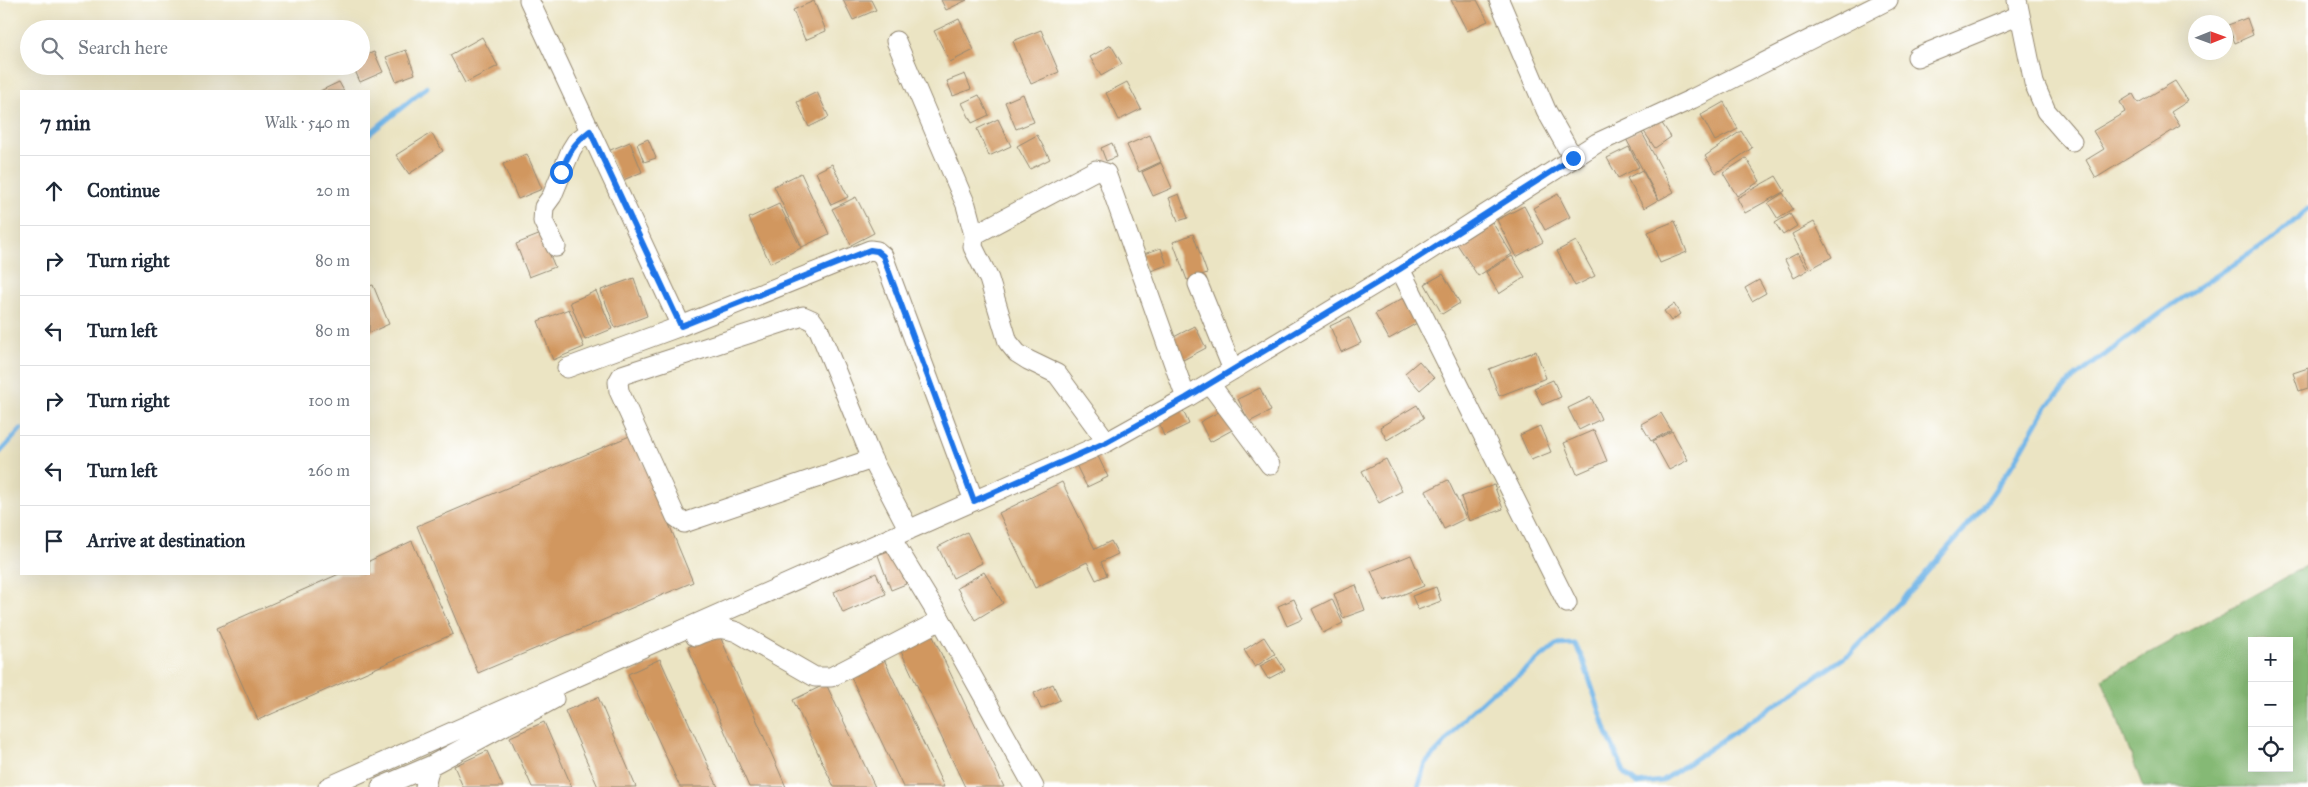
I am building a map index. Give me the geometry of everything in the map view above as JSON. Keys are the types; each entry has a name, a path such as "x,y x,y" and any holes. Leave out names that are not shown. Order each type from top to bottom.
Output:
{"street":[{"path":"529,0 681,326"},
{"path":"1499,0 1546,110 1573,158"},
{"path":"328,787 1107,442 1210,384 1400,269 1596,143 1692,99 1888,0"},
{"path":"1916,57 2019,8 2034,83 2046,111 2072,141"},
{"path":"896,41 966,205 974,235 973,247 989,279 1008,342 1017,353 1056,374 1107,442"},
{"path":"556,247 543,221 544,207 552,196 571,150 576,142 590,131"},
{"path":"974,235 1096,170 1106,173 1186,398"},
{"path":"567,368 681,326 870,250 877,251 883,256 974,501"},
{"path":"1400,269 1567,603"},
{"path":"1198,284 1233,370"},
{"path":"872,459 684,523 676,517 619,391 618,382 622,375 803,316 812,320 819,330 872,459 908,530"},
{"path":"1210,384 1270,465"},
{"path":"891,538 941,620 1034,787"},
{"path":"381,787 430,766 580,685 712,629 726,628 737,632 815,677 823,678 831,677 941,620"},
{"path":"424,787 430,766"}],"green space":[{"path":"2308,565 2308,787 2143,787 2102,679"}],"building":[{"path":"843,0 871,0 876,10 853,20"},
{"path":"941,0 967,0 946,10"},
{"path":"1451,0 1477,0 1488,21 1467,31"},
{"path":"814,1 826,31 805,40 793,10"},
{"path":"2247,18 2253,35 2235,43 2233,23"},
{"path":"959,19 974,50 950,62 934,31"},
{"path":"1041,30 1059,72 1031,84 1013,41"},
{"path":"482,37 498,66 465,83 450,55"},
{"path":"1111,45 1122,64 1101,76 1090,57"},
{"path":"406,50 415,74 396,81 386,57"},
{"path":"374,52 383,72 360,82 357,75 370,75 370,54"},
{"path":"965,74 971,89 953,96 947,81"},
{"path":"2175,81 2188,101 2171,112 2180,126 2096,178 2086,160 2104,149 2093,131 2125,112 2120,102 2133,94 2138,103"},
{"path":"339,82 343,90 322,90"},
{"path":"1127,82 1141,109 1119,120 1106,93"},
{"path":"817,92 829,117 809,127 797,102"},
{"path":"1023,94 1034,122 1016,129 1005,102"},
{"path":"979,95 989,115 972,123 962,103"},
{"path":"1724,102 1738,129 1715,141 1701,115"},
{"path":"998,119 1011,146 989,156 977,129"},
{"path":"1659,119 1671,137 1655,148 1643,130"},
{"path":"1640,129 1674,192 1659,200 1625,137"},
{"path":"1741,131 1752,148 1716,173 1705,156"},
{"path":"431,133 443,151 409,174 396,155"},
{"path":"1037,135 1050,159 1030,169 1017,146"},
{"path":"1150,135 1161,162 1139,172 1127,145"},
{"path":"648,139 656,158 644,162 637,144"},
{"path":"630,142 642,172 621,181 608,151"},
{"path":"1112,143 1117,157 1106,161 1101,148"},
{"path":"1629,147 1639,167 1618,178 1607,158"},
{"path":"527,154 542,189 518,199 503,164"},
{"path":"1746,158 1760,181 1737,196 1723,173"},
{"path":"1161,163 1172,188 1153,196 1142,172"},
{"path":"832,164 848,197 831,205 816,172"},
{"path":"1642,170 1658,200 1644,208 1627,178"},
{"path":"801,173 829,234 802,247 774,186"},
{"path":"1776,176 1785,191 1745,213 1737,198"},
{"path":"1783,193 1793,209 1778,219 1768,203"},
{"path":"1179,194 1188,218 1178,221 1169,198"},
{"path":"1558,194 1570,217 1545,230 1533,208"},
{"path":"856,197 874,233 851,245 832,209"},
{"path":"779,204 801,248 770,263 749,218"},
{"path":"1524,206 1543,242 1516,257 1497,220"},
{"path":"1790,214 1797,226 1783,235 1775,223"},
{"path":"1675,221 1687,252 1660,263 1648,232"},
{"path":"1492,222 1512,254 1478,276 1457,244"},
{"path":"1814,222 1832,257 1810,269 1792,234"},
{"path":"541,234 555,267 529,277 516,244"},
{"path":"1193,234 1207,273 1187,280 1173,242"},
{"path":"1576,241 1595,276 1575,286 1557,251"},
{"path":"1161,248 1167,265 1148,272 1141,255"},
{"path":"1798,253 1808,270 1794,278 1785,260"},
{"path":"1512,256 1525,277 1499,294 1486,272"},
{"path":"1443,274 1460,303 1442,314 1425,284"},
{"path":"634,278 647,316 615,328 601,290"},
{"path":"1759,280 1766,293 1752,301 1745,288"},
{"path":"373,285 389,324 370,333 370,286"},
{"path":"596,291 612,329 585,340 570,302"},
{"path":"1403,298 1417,323 1389,339 1375,314"},
{"path":"1674,304 1680,314 1671,321 1664,311"},
{"path":"569,309 584,347 553,360 538,321"},
{"path":"1349,317 1361,343 1341,352 1330,326"},
{"path":"1195,326 1206,348 1183,360 1172,338"},
{"path":"1536,351 1546,378 1499,396 1489,369"},
{"path":"1419,361 1434,378 1420,390 1405,373"},
{"path":"2308,368 2308,388 2299,391 2293,373"},
{"path":"1553,380 1561,397 1542,405 1534,388"},
{"path":"1260,388 1271,411 1249,422 1238,399"},
{"path":"1591,397 1601,419 1579,430 1568,408"},
{"path":"1417,405 1424,418 1387,440 1380,427"},
{"path":"1182,408 1189,424 1164,436 1157,419"},
{"path":"1224,409 1234,429 1210,442 1200,422"},
{"path":"1661,413 1671,430 1651,441 1641,424"},
{"path":"1540,426 1551,452 1531,460 1520,435"},
{"path":"1594,430 1607,461 1577,474 1564,443"},
{"path":"1672,431 1688,460 1669,470 1653,441"},
{"path":"632,435 693,582 478,673 417,526"},
{"path":"1096,452 1108,477 1087,487 1075,463"},
{"path":"1386,459 1402,491 1379,503 1362,471"},
{"path":"1448,480 1466,518 1444,529 1426,491"},
{"path":"1062,482 1095,549 1111,541 1118,554 1101,562 1107,575 1096,580 1087,562 1035,588 999,513"},
{"path":"1494,485 1503,509 1469,521 1461,497"},
{"path":"967,532 982,563 953,578 938,547"},
{"path":"412,541 453,634 258,720 217,628 337,575 370,575 370,561"},
{"path":"893,549 906,584 891,590 878,555"},
{"path":"1411,555 1424,586 1384,602 1371,571"},
{"path":"984,572 1003,603 975,620 957,588"},
{"path":"876,573 886,594 843,613 834,592"},
{"path":"1356,585 1365,610 1343,618 1334,594"},
{"path":"1436,587 1441,601 1418,610 1412,596"},
{"path":"1294,599 1303,619 1287,626 1278,606"},
{"path":"1332,599 1343,623 1323,633 1312,609"},
{"path":"930,630 1004,787 965,787 898,645"},
{"path":"719,634 786,787 749,787 688,647"},
{"path":"1264,637 1275,654 1255,667 1244,650"},
{"path":"883,657 944,787 903,787 849,673"},
{"path":"1277,657 1285,670 1268,679 1260,666"},
{"path":"660,659 718,787 680,787 628,674"},
{"path":"826,684 875,787 834,787 793,700"},
{"path":"1053,684 1060,700 1041,709 1034,693"},
{"path":"598,697 636,787 598,787 565,711"},
{"path":"544,722 572,787 532,787 510,737"},
{"path":"487,751 503,787 463,787 454,766"}],"waterway":[{"path":"370,133 427,87"},
{"path":"1418,787 1426,763 1467,715 1492,692 1513,680 1556,645 1575,644 1583,660 1607,733 1625,774 1637,784 1662,781 1851,653 1907,595 1983,507 2015,461 2046,407 2073,379 2160,313 2278,235 2308,209"},
{"path":"0,452 20,430"}],"route":[{"path":"561,172 576,142 590,131 681,326 870,250 880,253 883,256 974,501 1107,442 1186,398 1400,269 1573,158"}]}
